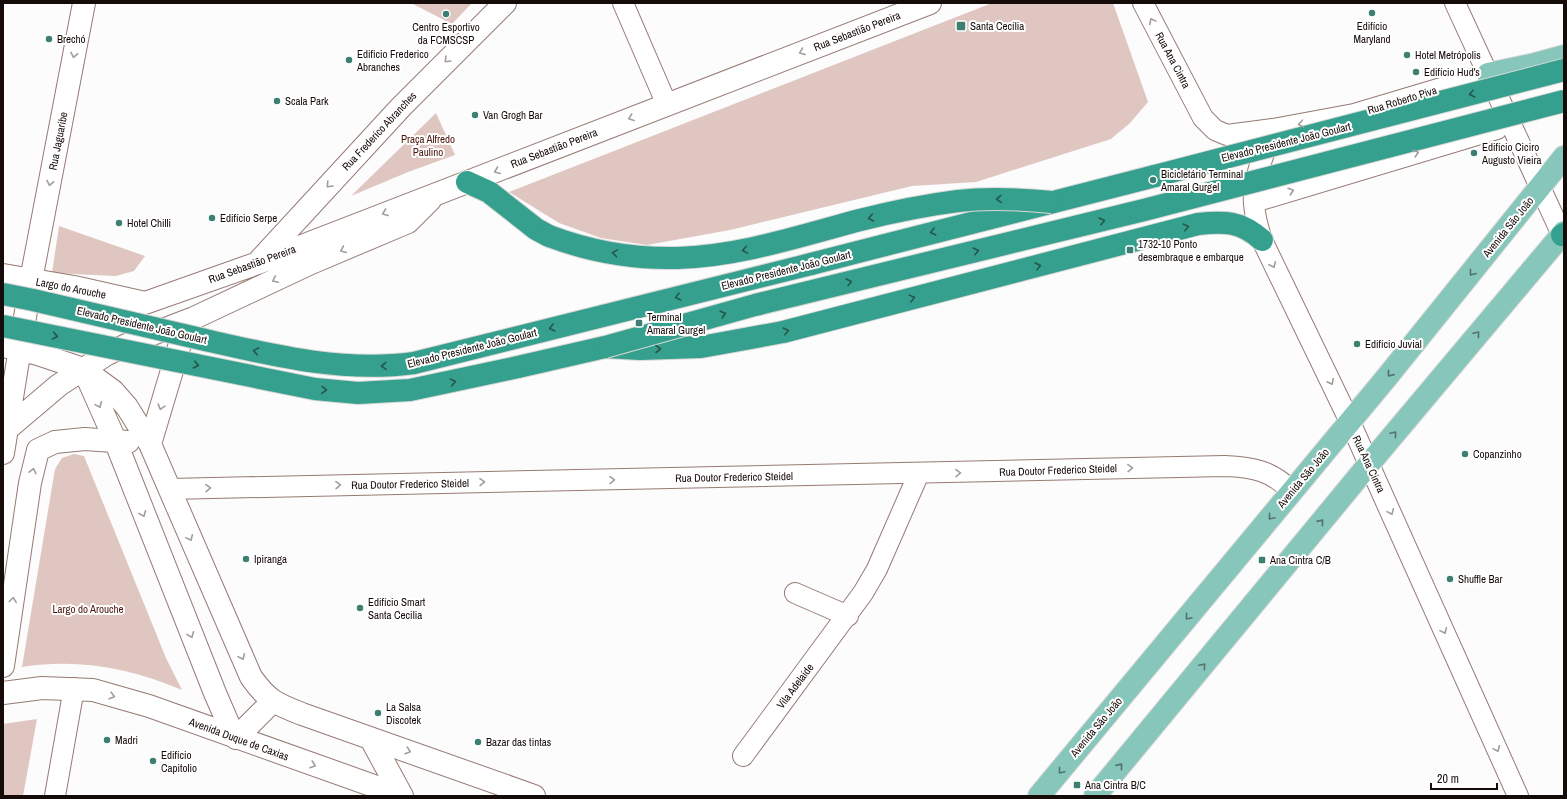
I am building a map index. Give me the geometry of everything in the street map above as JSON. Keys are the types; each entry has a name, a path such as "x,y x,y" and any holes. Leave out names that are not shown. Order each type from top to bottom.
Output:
{"highway":[{"name":"Elevado Presidente João Goulart","path":"3,294 279,357 338,366 397,366 414,363 1052,202 1564,70"},
{"path":"3,326 315,390 358,393 410,390 605,347 755,305 1144,210 1564,101"},
{"path":"466,182 489,192 536,230 549,236 590,249 631,255 676,258 752,248 862,219 959,200 1015,199 1052,202"},
{"path":"605,347 640,349 701,347 783,332 1198,224 1215,222 1230,223 1244,227 1262,240"}],"main road":[{"name":"Rua Jaguaribe","path":"31,280 84,3"},
{"name":"Rua Frederico Abranches","path":"258,263 401,107 505,3"},
{"name":"Rua Sebastião Pereira","path":"178,291 258,263 930,3"},
{"path":"1488,74 1564,56"},
{"name":"Avenida São João","path":"1039,796 1350,422 1564,157"},
{"path":"7,429 59,385 107,354 194,318 310,263 408,222 435,195"},
{"path":"1095,796 1369,464 1563,235"},
{"path":"3,275 31,280"},
{"name":"Largo do Arouche","path":"3,453 7,429 11,347 31,280 145,303 178,291"},
{"path":"150,444 179,347 194,318"},
{"path":"11,347 83,370 103,384 124,402 135,417 150,444 251,677 272,701 302,714 534,796"},
{"path":"83,370 115,440 215,693 236,738 272,701"},
{"path":"3,666 30,483 38,450 55,442 85,439 115,440 150,444"},
{"path":"3,693 42,688 74,688"},
{"name":"Avenida Duque de Caxias","path":"74,688 93,690 149,706 402,796"},
{"path":"371,739 402,796"}],"street":[{"path":"623,3 667,105"},
{"name":"Rua Ana Cintra","path":"1143,3 1203,118"},
{"path":"1455,3 1510,125 1563,235"},
{"name":"Rua Roberto Piva","path":"1203,118 1215,130 1227,135 1273,129 1354,114 1488,74"},
{"path":"1254,202 1510,125"},
{"name":"Rua Ana Cintra","path":"1273,129 1258,170 1255,185 1254,202 1256,219 1262,240 1350,422 1518,796"},
{"name":"Rua Doutor Frederico Steidel","path":"169,489 1245,466 1269,474 1292,491"},
{"name":"Vila Adelaíde","path":"743,756 848,616 863,593 877,569 919,473"},
{"path":"795,593 848,616"},
{"path":"55,796 74,688"}],"green space":[{"name":"Centro Esportivo da FCMSCSP","path":"411,3 472,3 452,24"},
{"path":"992,3 1113,3 1148,102 1130,123 1111,139 976,182 912,186 730,230 647,245 601,238 559,223 509,192"},
{"name":"Praça Alfredo Paulino","path":"436,113 455,155 408,172 351,196"},
{"path":"59,226 145,256 134,271 116,276 52,273"},
{"name":"Largo do Arouche","path":"74,454 84,456 166,658 182,690 143,676 104,667 63,664 22,667 55,469 62,458"},
{"path":"37,719 23,796 3,796 3,724"}],"place":[{"name":"Edifício Maryland","path":"1372,13"},
{"name":"Centro Esportivo da FCMSCSP","path":"446,14"},
{"name":"Santa Cecília","path":"961,26"},
{"name":"Brechó","path":"49,39"},
{"name":"Hotel Metrópolis","path":"1407,55"},
{"name":"Edificio Frederico Abranches","path":"349,60"},
{"name":"Edifício Hud's","path":"1416,72"},
{"name":"Scala Park","path":"277,101"},
{"name":"Van Grogh Bar","path":"475,115"},
{"name":"Edifício Ciciro Augusto Vieira","path":"1474,153"},
{"name":"Bicicletário Terminal Amaral Gurgel","path":"1153,180"},
{"name":"Edifício Serpe","path":"212,218"},
{"name":"Hotel Chilli","path":"119,223"},
{"name":"1732-10 Ponto desembraque e embarque","path":"1130,250"},
{"name":"Terminal Amaral Gurgel","path":"639,323"},
{"name":"Edifício Juvial","path":"1357,344"},
{"name":"Copanzinho","path":"1465,454"},
{"name":"Ipiranga","path":"246,559"},
{"name":"Ana Cintra C/B","path":"1262,560"},
{"name":"Shuffle Bar","path":"1450,579"},
{"name":"Edifício Smart Santa Cecilia","path":"360,608"},
{"name":"La Salsa Discotek","path":"378,713"},
{"name":"Madri","path":"107,740"},
{"name":"Bazar das tintas","path":"478,742"},
{"name":"Edifício Capitolio","path":"153,761"},
{"name":"Ana Cintra B/C","path":"1077,785"}]}
